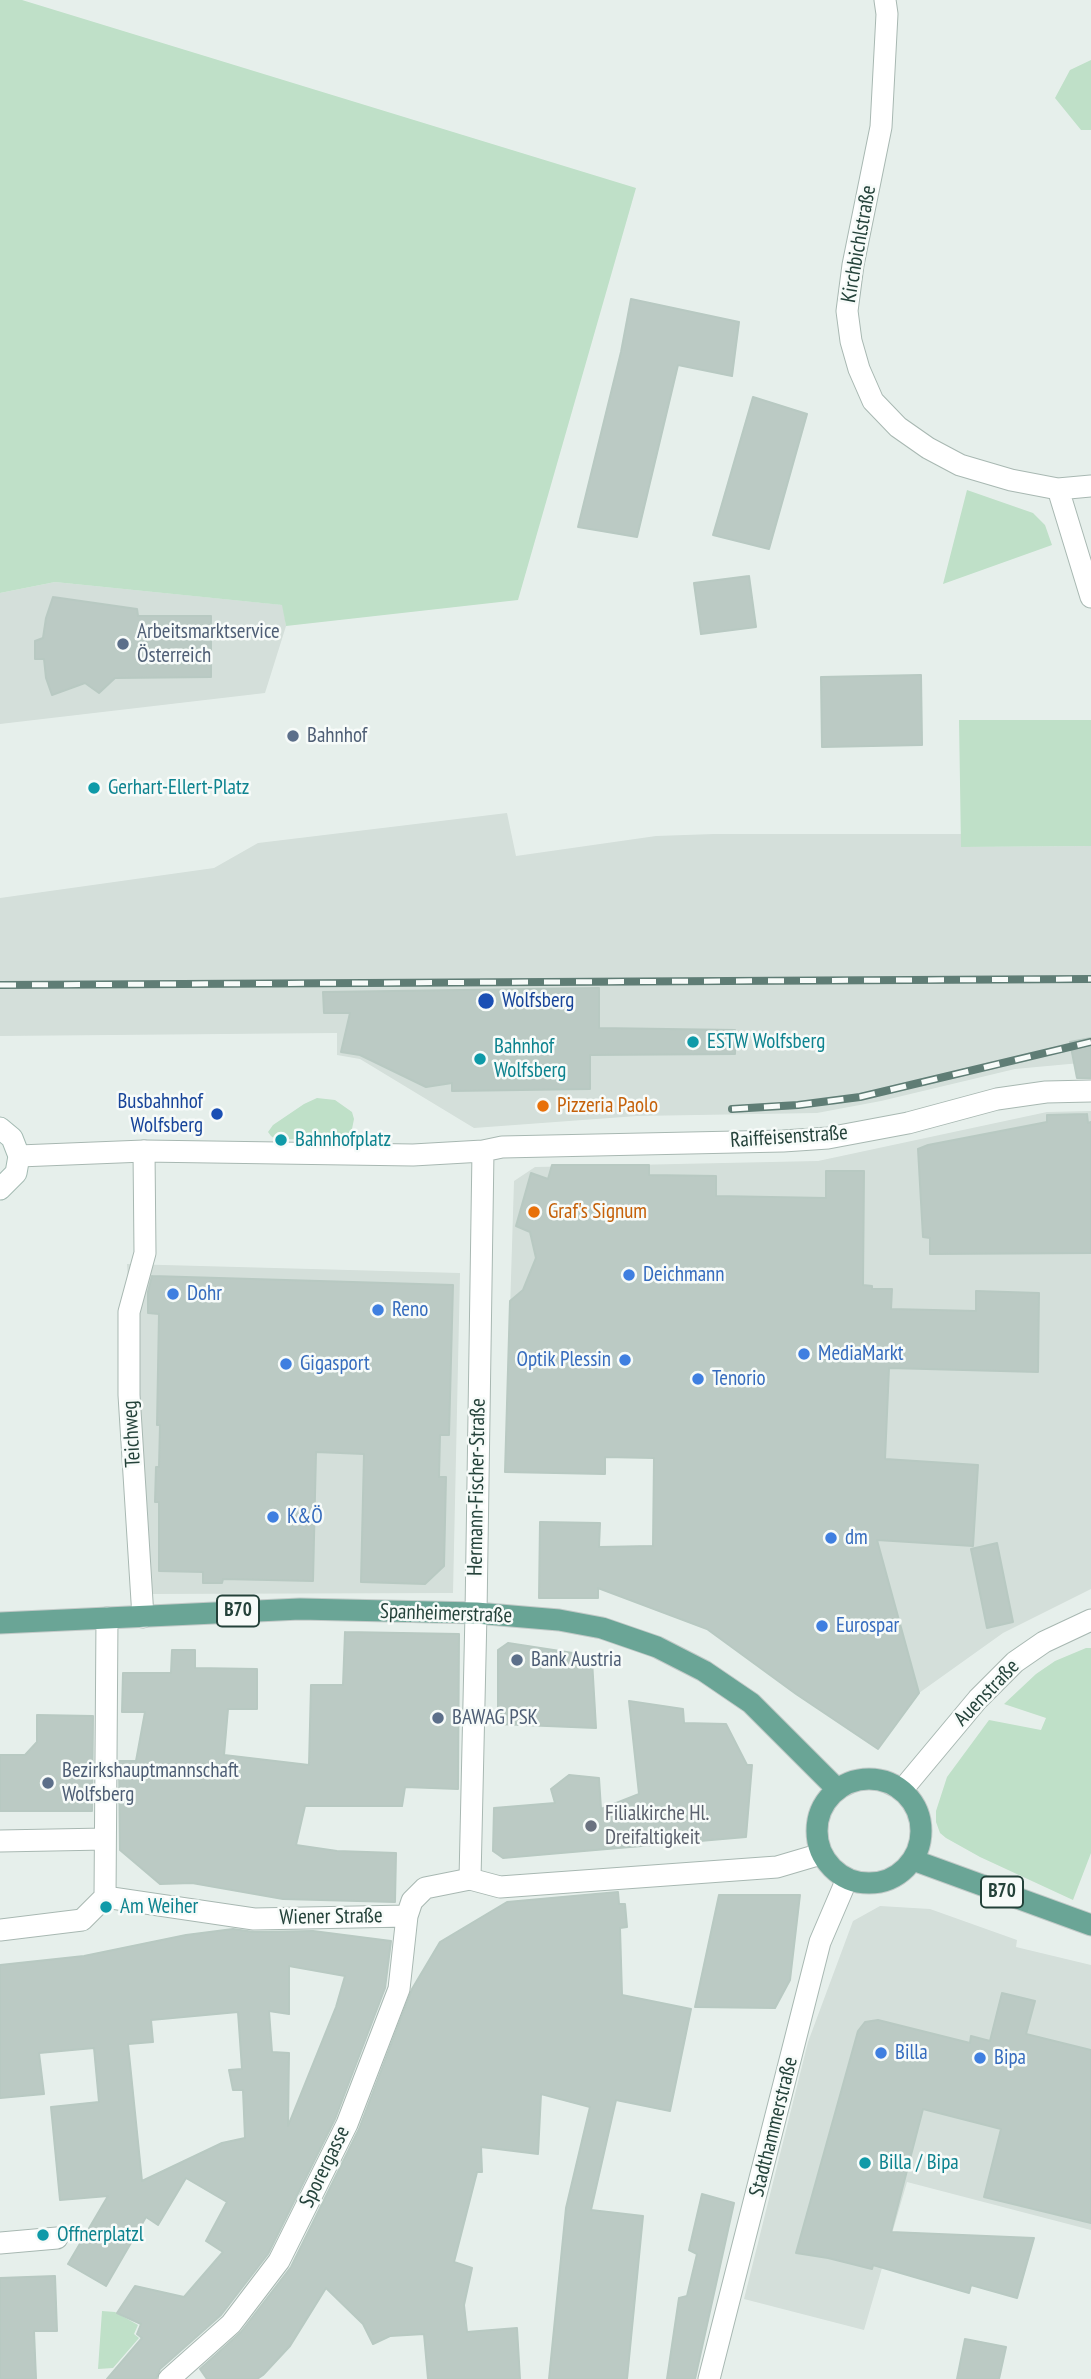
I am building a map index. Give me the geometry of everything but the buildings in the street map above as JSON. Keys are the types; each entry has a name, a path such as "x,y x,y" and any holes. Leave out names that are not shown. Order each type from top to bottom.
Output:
{"main road":[{"name":"Spanheimerstraße","path":"0,1623 270,1609 475,1613 559,1620 602,1628 657,1647 704,1671 751,1703 837,1789"},
{"path":"869,1778 887,1781 902,1790 914,1804 921,1823 920,1842 913,1860 900,1874 883,1882 865,1884 847,1879 832,1868 821,1854 817,1836 818,1819 825,1802 837,1789 852,1781 869,1778"},
{"name":"B70","path":"913,1860 1091,1925"}],"street":[{"name":"Kirchbichlstraße","path":"885,0 887,14 881,127 853,265 847,311 850,341 859,369 873,401 898,427 928,448 960,465 1011,480 1058,489 1091,486"},
{"path":"1058,489 1091,597"},
{"name":"Raiffeisenstraße","path":"483,1151 502,1147 828,1138 908,1123 997,1099 1046,1092 1091,1091"},
{"path":"0,1128 12,1138 19,1156 16,1173 0,1189"},
{"path":"19,1156 144,1151 413,1155 483,1151"},
{"name":"Teichweg","path":"143,1617 129,1395 129,1312 145,1253 144,1151"},
{"name":"Hermann-Fischer-Straße","path":"470,1879 483,1151"},
{"path":"0,1930 82,1920 105,1897 107,1618"},
{"name":"Auenstraße","path":"902,1790 978,1699 1016,1662 1044,1642 1091,1620"},
{"path":"0,1841 104,1839"},
{"name":"Wiener Straße","path":"105,1897 254,1919 407,1916 412,1901 425,1888 470,1879 500,1887 778,1867 821,1854"},
{"name":"Stadthammerstraße","path":"709,2379 820,1942 847,1879"},
{"name":"Sporergasse","path":"169,2379 231,2324 279,2261 347,2124 399,1989 407,1916"},
{"path":"0,2243 57,2238"}],"shaded area":[{"path":"55,582 283,605 286,626 265,693 0,724 0,593"},
{"name":"Bahnhof Wolfsberg","path":"507,813 516,856 656,836 714,834 961,834 961,847 1091,846 1091,1062 1015,1069 881,1101 817,1113 637,1116 474,1128 360,1059 337,1055 337,1033 0,1036 0,898 214,868 258,843"},
{"path":"1091,1111 1091,1589 1003,1633 919,1693 878,1749 707,1629 622,1597 624,1546 653,1545 653,1458 605,1457 605,1474 505,1472 514,1181 535,1167 818,1161 1047,1112"},
{"path":"127,1264 460,1273 453,1593 147,1594"},
{"path":"880,1906 930,1909 1017,1940 1016,1947 1091,1965 1091,2230 907,2182 864,2330 744,2299 808,2042 853,1921"}],"green space":[{"path":"0,0 22,0 636,188 518,600 286,626 282,605 55,582 0,593"},
{"path":"1091,60 1091,130 1081,130 1055,98 1070,70"},
{"path":"967,490 1033,513 1045,525 1052,545 943,584"},
{"path":"959,720 1091,720 1091,846 961,847"},
{"path":"317,1098 335,1100 352,1112 352,1129 347,1136 338,1140 275,1139 271,1136 268,1132 273,1125"},
{"path":"1091,1648 1091,1853 1073,1900 980,1857 946,1838 940,1833 936,1811 947,1777 989,1720 1041,1730 1046,1718 1004,1704 1036,1674 1055,1661"},
{"path":"102,2311 115,2312 138,2325 134,2334 139,2338 113,2368 98,2369"}],"railway":[{"path":"0,985 1091,979"},
{"path":"732,1109 798,1105 860,1097 1091,1042"}],"place":[{"name":"Arbeitsmarktservice Österreich","path":"123,644"},
{"name":"Bahnhof","path":"293,736"},
{"name":"Gerhart-Ellert-Platz","path":"94,788"},
{"name":"Wolfsberg","path":"486,1001"},
{"name":"ESTW Wolfsberg","path":"693,1042"},
{"name":"Bahnhof Wolfsberg","path":"480,1059"},
{"name":"Pizzeria Paolo","path":"543,1106"},
{"name":"Busbahnhof Wolfsberg","path":"217,1114"},
{"name":"Bahnhofplatz","path":"281,1140"},
{"name":"Graf's Signum","path":"534,1212"},
{"name":"Deichmann","path":"629,1275"},
{"name":"Dohr","path":"173,1294"},
{"name":"Reno","path":"378,1310"},
{"name":"MediaMarkt","path":"804,1354"},
{"name":"Optik Plessin","path":"625,1360"},
{"name":"Gigasport","path":"286,1364"},
{"name":"Tenorio","path":"698,1379"},
{"name":"K&Ö","path":"273,1517"},
{"name":"dm","path":"831,1538"},
{"name":"Eurospar","path":"822,1626"},
{"name":"Bank Austria","path":"517,1660"},
{"name":"BAWAG PSK","path":"438,1718"},
{"name":"Bezirkshauptmannschaft Wolfsberg","path":"48,1783"},
{"name":"Filialkirche Hl. Dreifaltigkeit","path":"591,1826"},
{"name":"Am Weiher","path":"106,1907"},
{"name":"Billa","path":"881,2053"},
{"name":"Bipa","path":"980,2058"},
{"name":"Billa / Bipa","path":"865,2163"},
{"name":"Offnerplatzl","path":"43,2235"}]}
